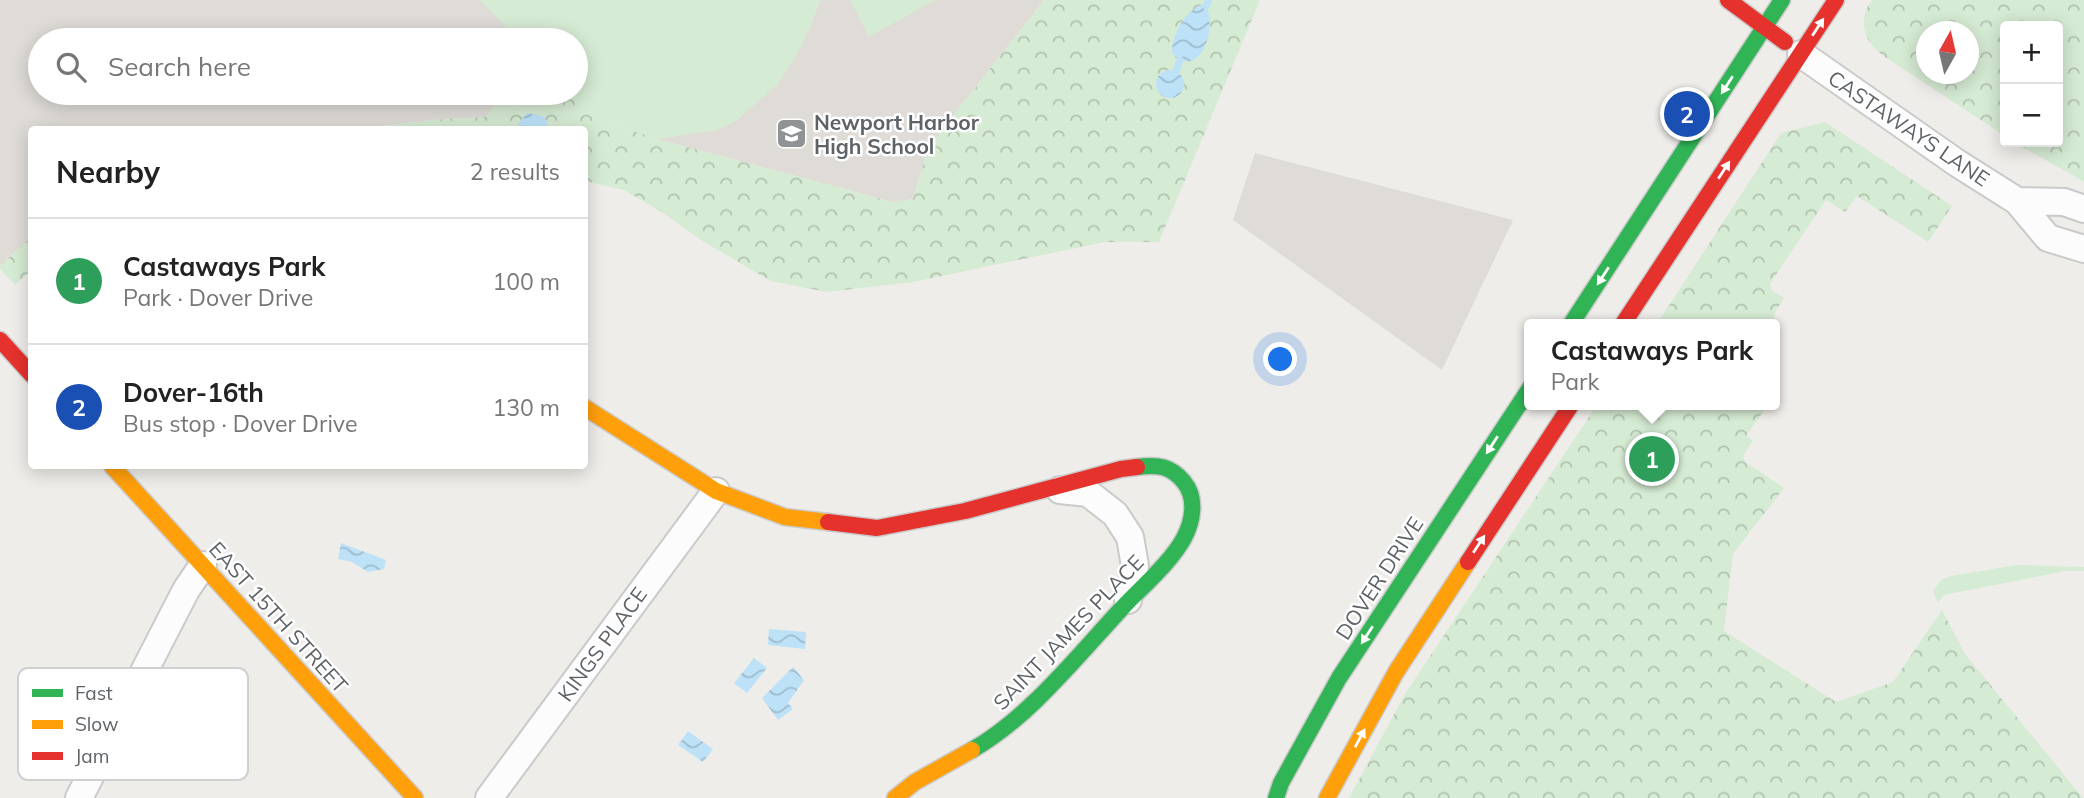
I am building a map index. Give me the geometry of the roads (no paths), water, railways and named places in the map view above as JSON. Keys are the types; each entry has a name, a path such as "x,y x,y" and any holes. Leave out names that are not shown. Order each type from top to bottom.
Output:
{"street":[{"path":"1728,0 1801,54"},
{"path":"1574,319 1782,0"},
{"path":"1626,319 1836,0"},
{"name":"CASTAWAYS LANE","path":"1801,54 1957,163 2017,201 2048,238 2084,249"},
{"path":"2017,201 2064,202 2084,209"},
{"path":"0,340 28,371"},
{"name":"DOVER DRIVE","path":"1276,798 1281,782 1339,678 1524,397"},
{"path":"588,410 716,491 785,517 877,528 965,511 1048,488 1088,494 1115,514 1130,537 1135,566 1127,602"},
{"path":"1327,798 1396,672 1568,410"},
{"name":"SAINT JAMES PLACE","path":"895,798 915,782 985,743 1023,713 1160,568 1184,538 1194,509 1188,487 1175,471 1156,464 1121,469 1048,488"},
{"name":"EAST 15TH STREET","path":"115,469 415,798"},
{"name":"KINGS PLACE","path":"489,798 716,491"},
{"path":"146,668 186,590 203,565"},
{"path":"79,798 88,780"}],"water":[{"path":"1201,5 1206,6 1209,15 1208,38 1198,56 1191,61 1182,60 1172,53 1174,40 1180,25"},
{"path":"1170,70 1180,74 1184,84 1180,94 1170,98 1160,94 1156,84 1160,74"},
{"path":"527,113 543,116 547,121 546,126 518,124"},
{"path":"341,543 386,560 384,569 368,572 352,562 338,559"},
{"path":"769,629 806,632 805,649 768,645"},
{"path":"754,658 767,668 747,693 734,683"},
{"path":"793,667 804,680 788,703 793,709 778,720 762,698"},
{"path":"688,731 713,749 703,762 678,745"}],"waterway":[{"path":"1206,6 1209,0"},
{"path":"1176,71 1180,60"}],"place":[{"name":"Dover-16th","path":"1687,114"},
{"name":"Newport Harbor High School","path":"791,134"},
{"name":"Castaways Park","path":"1652,459"}]}
